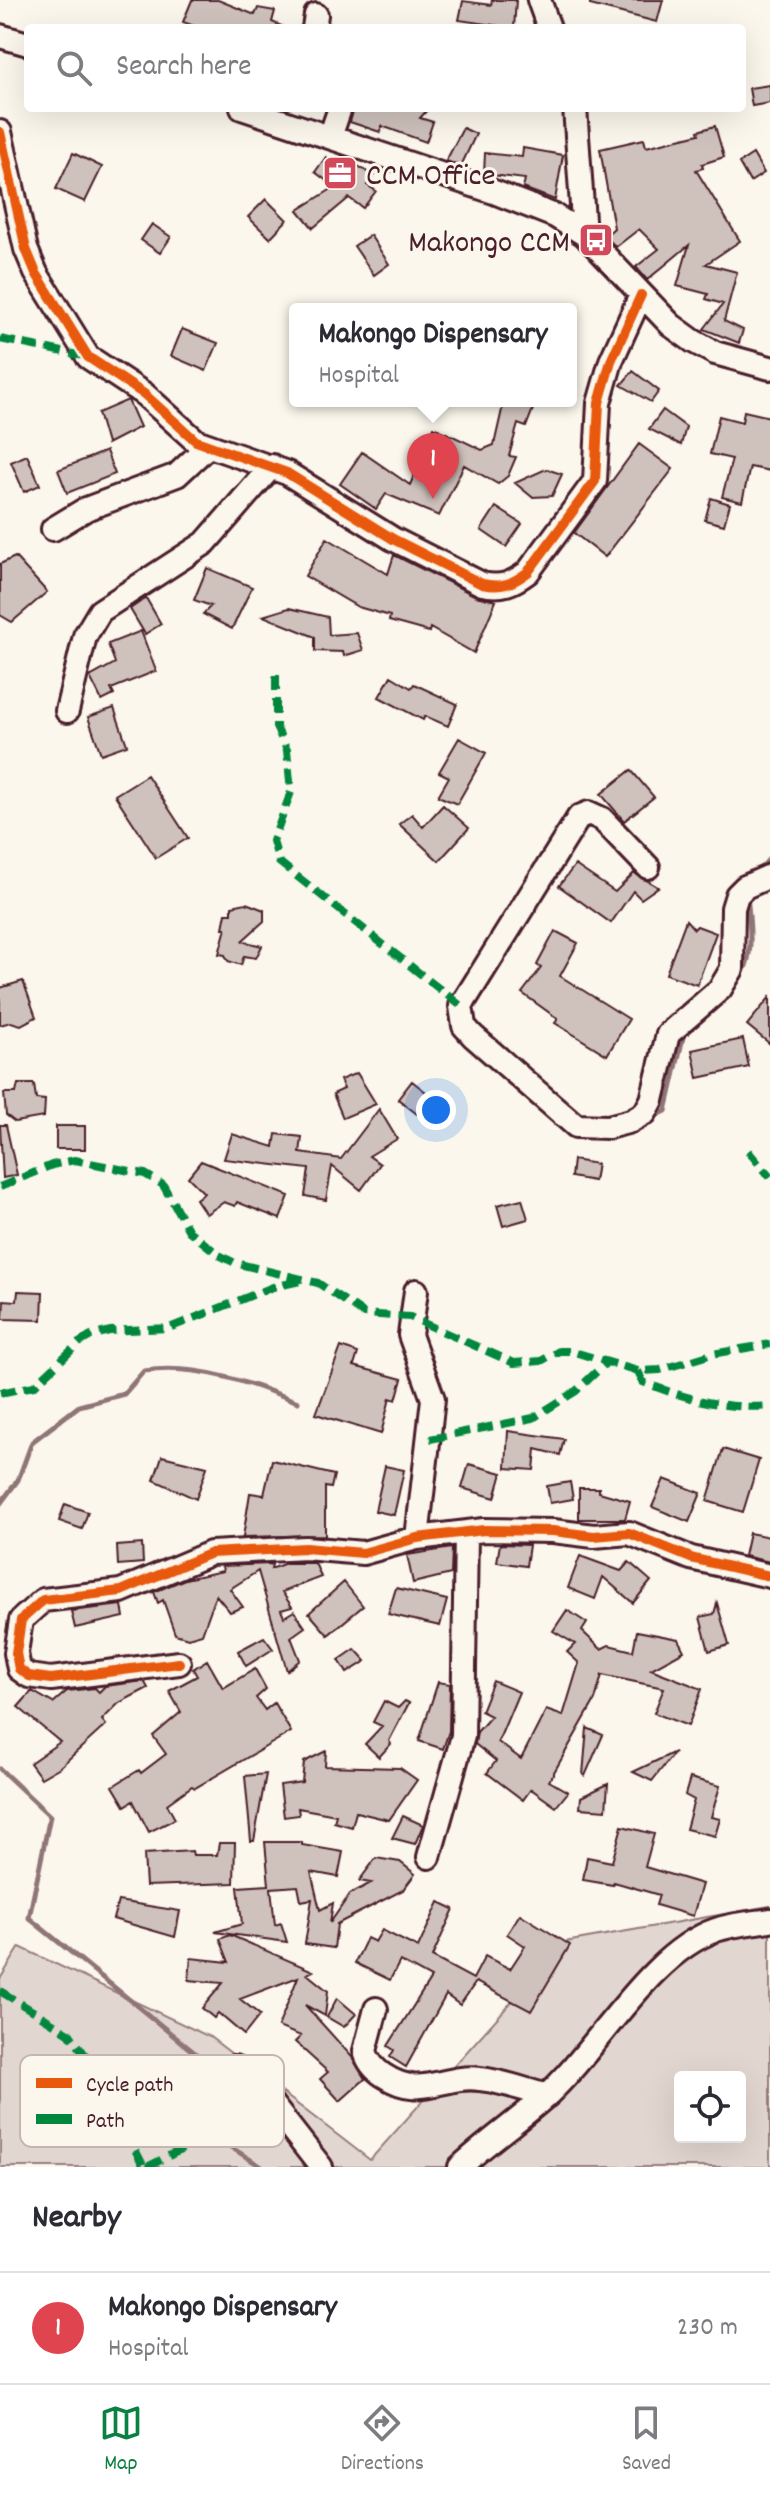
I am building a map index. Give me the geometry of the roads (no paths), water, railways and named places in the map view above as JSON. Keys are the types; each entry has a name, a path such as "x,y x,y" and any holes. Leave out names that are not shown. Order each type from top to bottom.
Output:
{"street":[{"path":"539,0 548,24"},
{"path":"0,38 24,43"},
{"path":"254,112 494,192 555,216 584,234 641,295 693,341 715,353 770,368"},
{"path":"330,137 339,112"},
{"path":"575,112 584,234"},
{"path":"0,132 26,249 88,357 144,394 186,435 208,446 272,466 467,578 498,587 513,583 528,572 595,481 599,403 611,361 641,295"},
{"path":"53,529 86,509 177,475 208,446"},
{"path":"67,711 85,636 100,611 205,543 272,466"},
{"path":"648,867 602,819 589,813 579,817 461,1006 464,1026 473,1036 576,1126 608,1127 645,1113 652,1100 668,1034 720,989 732,969 733,908 737,895 745,887 770,876"},
{"path":"416,1291 410,1335 433,1399 417,1538"},
{"path":"179,1663 51,1679 29,1676 19,1669 16,1653 21,1620 43,1600 121,1591 211,1553 305,1548 363,1553 417,1538 466,1533 553,1531 594,1536 629,1533 691,1558 770,1576"},
{"path":"429,1857 463,1736 466,1533"},
{"path":"460,2167 547,2096 647,1983 696,1939 717,1929 770,1920"},
{"path":"376,2009 365,2051 373,2067 389,2079 424,2088 464,2078 481,2079 547,2096"},
{"path":"284,2120 321,2167"}],"waterway":[{"path":"755,875 770,858"},
{"path":"736,981 743,973 749,952 747,895"},
{"path":"651,1118 666,1111 684,1033"},
{"path":"0,1504 18,1480 32,1442 79,1406 124,1394 144,1371 184,1370 223,1376 298,1402"},
{"path":"0,1769 50,1816 29,1918 197,2055"},
{"path":"231,2147 262,2167"}],"place":[{"name":"CCM Office","path":"340,173"},
{"name":"Makongo CCM","path":"596,240"},
{"name":"Makongo Dispensary","path":"433,499"}]}
